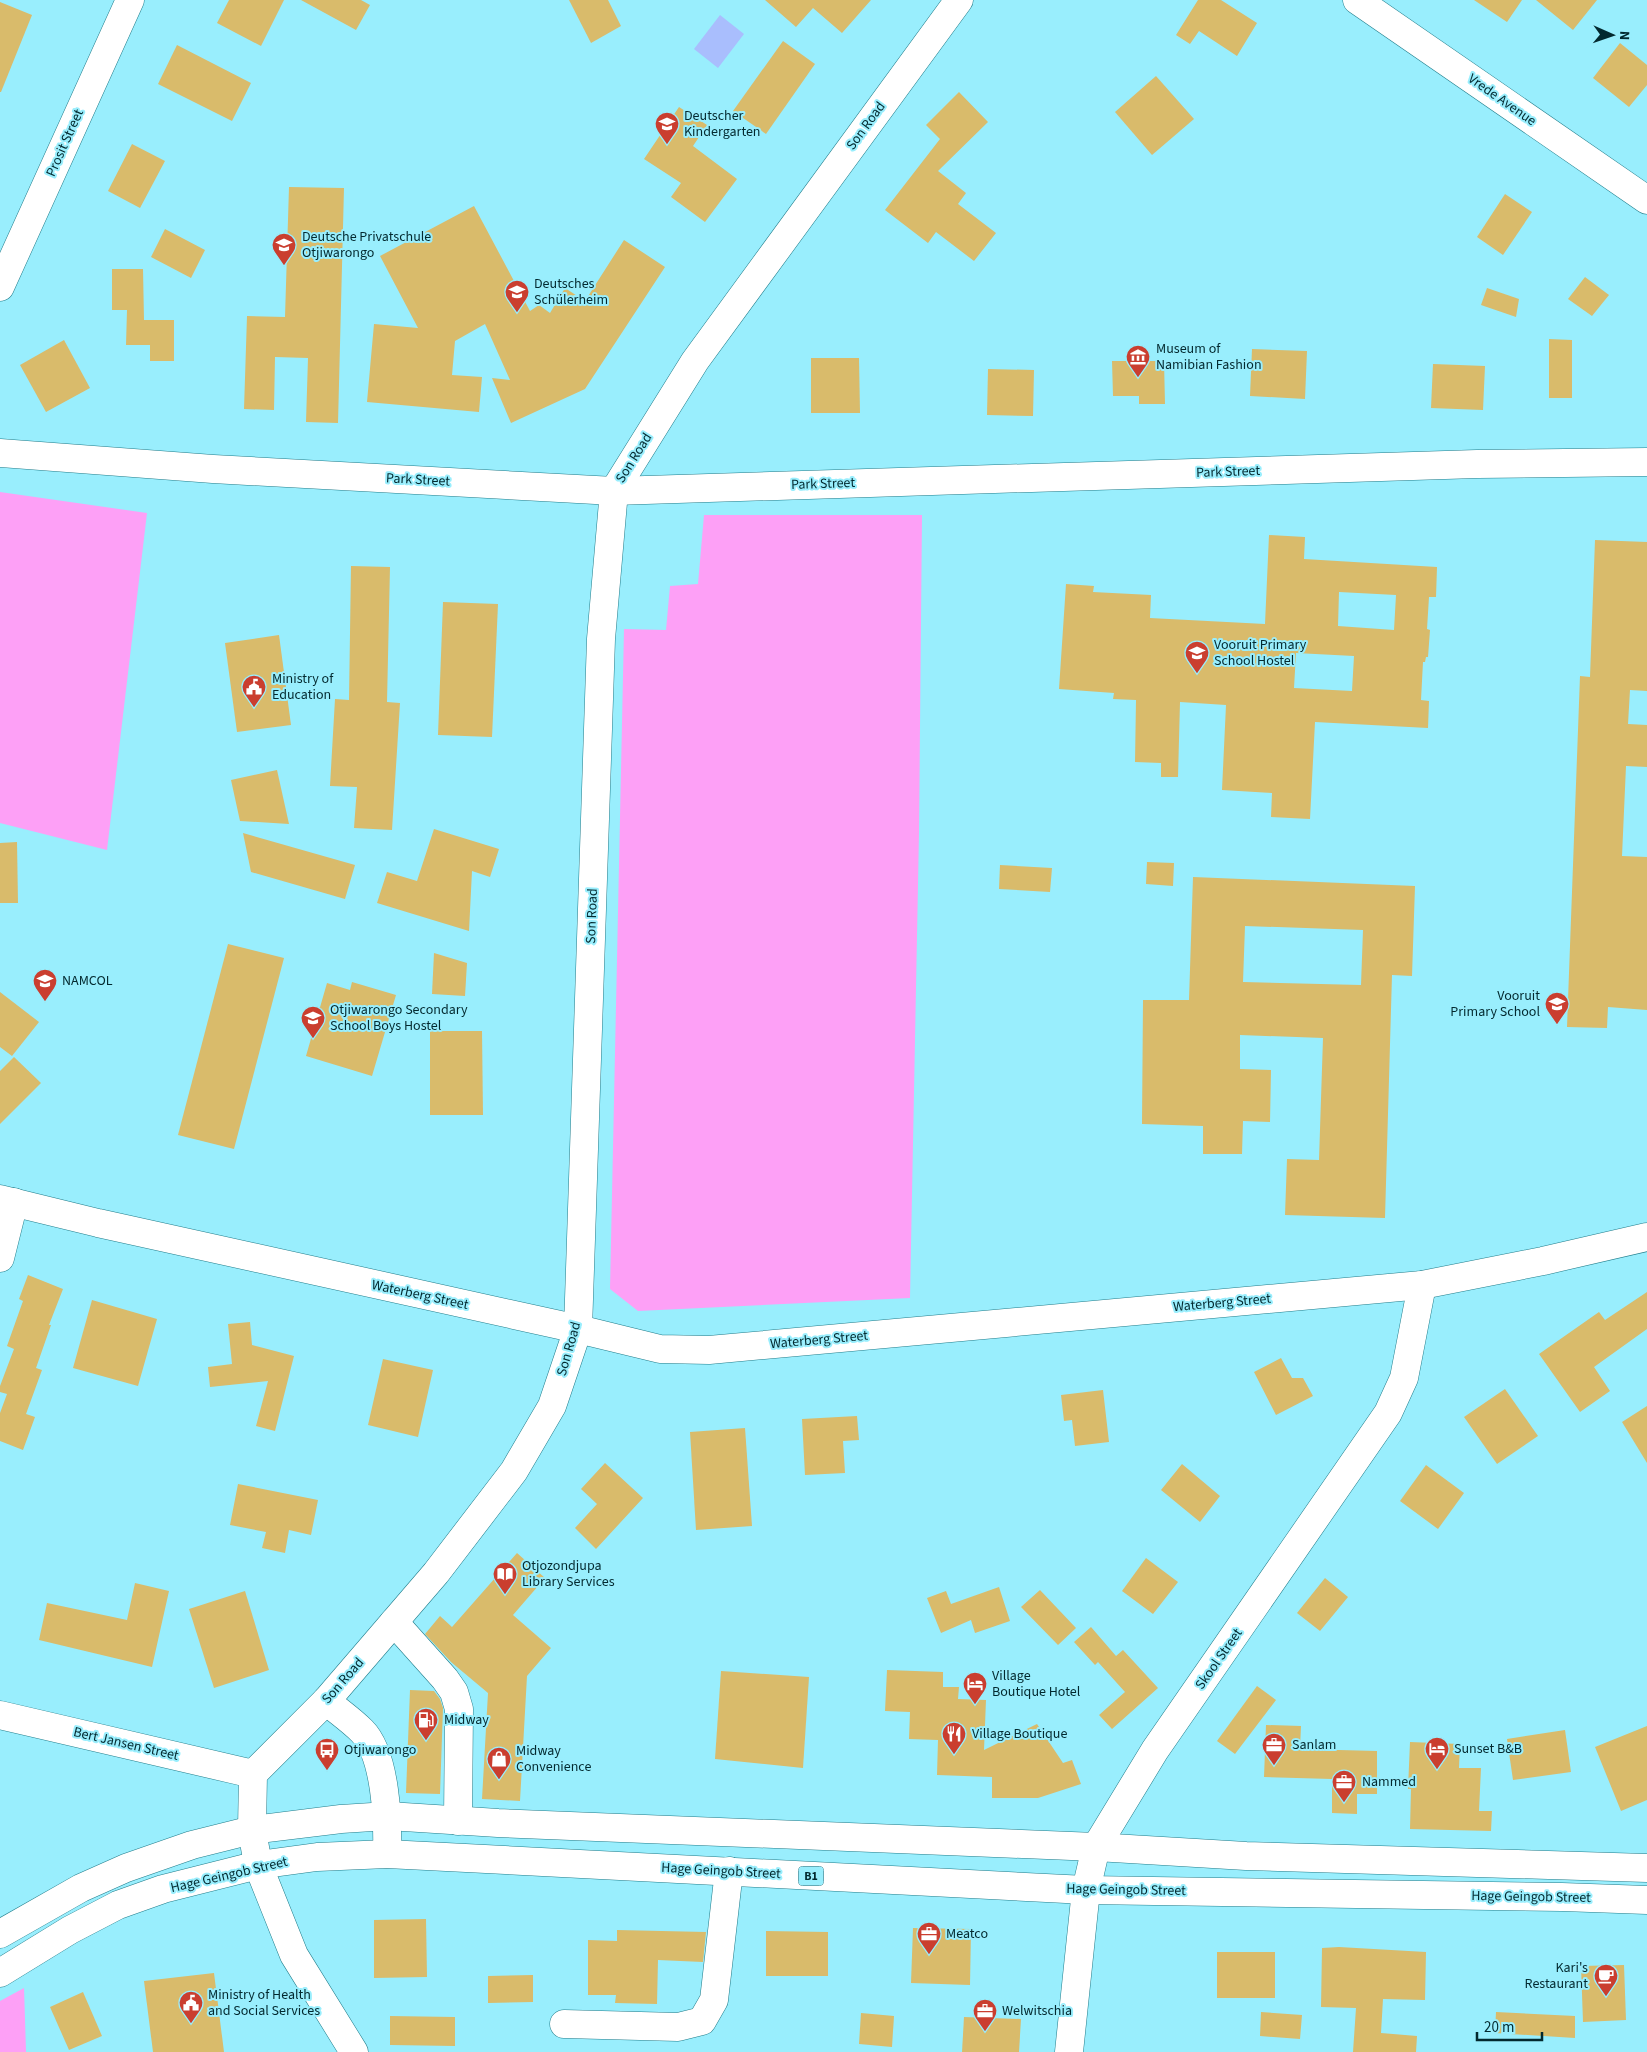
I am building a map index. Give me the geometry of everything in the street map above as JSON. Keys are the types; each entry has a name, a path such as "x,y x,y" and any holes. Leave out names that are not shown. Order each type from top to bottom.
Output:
{"main road":[{"name":"Prosit Street","path":"0,286 130,0"},
{"name":"Son Road","path":"253,1774 326,1701 436,1573 514,1471 552,1406 578,1329 601,639 614,491 700,353 959,0"},
{"name":"Vrede Avenue","path":"1357,0 1647,200"},
{"name":"Park Street","path":"0,453 214,469 614,491 1467,464 1647,462"},
{"name":"Waterberg Street","path":"7,1200 164,1238 578,1329 660,1349 709,1350 1422,1284 1543,1261 1647,1237"},
{"path":"0,1258 7,1200"},
{"name":"Skool Street","path":"1069,2052 1086,1890 1096,1847 1155,1750 1388,1413 1404,1378 1422,1284"},
{"path":"394,1622 445,1679 454,1692 459,1709 458,1821"},
{"path":"326,1701 362,1731 376,1753 388,1816 387,1854"},
{"name":"Bert Jansen Street","path":"0,1715 253,1774"},
{"path":"253,1774 252,1830 258,1865 294,1955 354,2052"},
{"path":"0,1934 81,1888 126,1868 192,1845 252,1830 341,1819 388,1816 498,1823 1096,1847 1246,1856 1647,1868"},
{"path":"496,1859 498,1823"},
{"name":"Hage Geingob Street","path":"0,1973 70,1930 118,1906 164,1889 258,1865 317,1857 387,1854 1086,1890 1647,1900"},
{"path":"1244,1892 1246,1856"},
{"path":"564,2024 678,2026 702,2021 714,2000 729,1871"}],"shaded area":[{"path":"0,492 147,513 107,850 0,823"},
{"path":"704,515 922,515 919,833 910,1298 638,1311 610,1289 624,629 666,630 670,586 698,584"},
{"path":"24,1988 26,2052 0,2052 0,2001"}],"water":[{"path":"720,15 744,34 718,68 694,49"}],"building":[{"path":"229,0 284,0 261,46 217,23"},
{"path":"301,0 361,0 370,5 356,30"},
{"path":"569,0 608,0 621,26 591,43"},
{"path":"765,0 871,0 842,33 813,8 796,27"},
{"path":"1198,0 1221,0 1257,23 1237,56 1199,31 1190,44 1176,35"},
{"path":"1474,0 1522,0 1507,22"},
{"path":"1536,0 1597,0 1573,30"},
{"path":"0,2 32,15 1,92 0,92"},
{"path":"783,41 815,64 766,134 733,111"},
{"path":"1620,43 1647,65 1647,85 1629,107 1593,78"},
{"path":"177,45 251,83 232,121 158,84"},
{"path":"1156,76 1194,119 1152,155 1115,112"},
{"path":"959,92 988,122 938,171 966,193 958,204 996,233 974,261 936,232 928,243 885,210 940,139 926,125"},
{"path":"679,107 707,125 693,146 737,179 705,222 671,197 681,183 644,159"},
{"path":"132,144 165,161 140,208 108,191"},
{"path":"289,187 344,188 338,423 306,422 308,358 275,357 274,410 244,409 247,316 285,317"},
{"path":"1505,194 1532,212 1503,255 1477,237"},
{"path":"474,206 530,311 539,305 550,313 565,288 585,301 624,240 665,267 585,389 511,423 492,378 510,380 485,324 455,341 452,375 482,377 479,412 367,402 374,324 418,328 380,256"},
{"path":"165,229 205,250 191,278 151,257"},
{"path":"112,269 143,269 144,320 174,320 174,361 150,361 150,345 126,345 127,310 112,310"},
{"path":"1585,277 1609,295 1592,316 1568,299"},
{"path":"1487,288 1519,299 1516,317 1481,305"},
{"path":"1549,339 1572,340 1572,398 1549,398"},
{"path":"64,340 90,388 46,412 20,365"},
{"path":"1252,349 1307,351 1305,399 1250,396"},
{"path":"811,358 859,358 860,413 811,413"},
{"name":"Museum of Namibian Fashion","path":"1112,361 1164,361 1165,404 1139,404 1139,396 1113,396"},
{"path":"1433,364 1485,366 1483,410 1431,408"},
{"path":"988,369 1034,370 1033,416 987,415"},
{"path":"1269,535 1305,537 1304,559 1437,567 1436,597 1429,597 1427,629 1430,630 1428,657 1423,662 1421,700 1429,701 1428,728 1315,722 1310,819 1271,817 1272,793 1222,790 1226,705 1180,702 1178,777 1161,777 1161,763 1135,762 1136,700 1113,699 1114,693 1059,689 1066,584 1094,586 1093,592 1151,595 1150,618 1265,624","holes":["1339,592 1396,595 1394,630 1338,626","1296,653 1354,656 1352,691 1294,688"]},
{"path":"1595,540 1647,542 1647,691 1630,690 1628,724 1647,725 1647,767 1626,766 1622,856 1647,857 1647,1010 1608,1007 1607,1028 1567,1027 1580,676 1590,677"},
{"path":"351,566 390,567 387,702 400,703 392,830 354,828 357,787 330,786 335,699 349,700"},
{"path":"443,602 498,604 492,737 438,735"},
{"path":"279,635 291,725 237,732 225,643"},
{"path":"277,770 289,824 240,821 231,780"},
{"path":"434,829 499,849 490,877 472,871 469,931 377,903 387,872 417,881"},
{"path":"243,833 355,865 345,899 251,872"},
{"path":"17,842 18,903 0,903 0,843"},
{"path":"1147,862 1174,863 1173,886 1146,884"},
{"path":"1000,865 1052,868 1050,892 999,889"},
{"path":"1193,877 1415,886 1412,976 1392,975 1385,1218 1285,1215 1287,1159 1319,1160 1323,1038 1240,1035 1240,1069 1271,1070 1270,1122 1243,1121 1242,1154 1203,1154 1203,1126 1142,1124 1143,1000 1189,1000","holes":["1245,926 1363,930 1361,985 1243,982"]},
{"path":"228,944 284,958 234,1149 178,1135"},
{"path":"434,953 467,963 465,996 432,994"},
{"path":"352,982 396,995 372,1076 306,1056 327,983 350,990"},
{"path":"0,992 39,1022 12,1056 0,1047"},
{"path":"430,1031 482,1031 483,1115 430,1115"},
{"path":"14,1057 41,1083 0,1124 0,1071"},
{"path":"28,1275 63,1289 49,1325 51,1325 36,1368 42,1370 26,1414 35,1417 23,1450 0,1441 0,1413 7,1394 0,1392 0,1386 14,1349 7,1346 23,1301 19,1299"},
{"path":"1647,1292 1647,1329 1594,1367 1610,1391 1580,1412 1539,1354 1599,1312 1605,1320"},
{"path":"92,1300 157,1319 138,1386 73,1368"},
{"path":"250,1322 252,1345 294,1356 275,1431 256,1426 268,1381 210,1387 208,1367 232,1364 228,1324"},
{"path":"1281,1358 1292,1378 1303,1378 1313,1396 1276,1415 1254,1372"},
{"path":"383,1359 433,1370 418,1437 368,1425"},
{"path":"1505,1389 1538,1436 1497,1464 1464,1417"},
{"path":"1103,1390 1109,1442 1075,1446 1072,1420 1064,1421 1061,1395"},
{"path":"1647,1406 1647,1463 1622,1422"},
{"path":"857,1416 859,1440 843,1441 845,1473 805,1475 802,1419"},
{"path":"745,1428 752,1526 696,1530 690,1432"},
{"path":"605,1463 643,1498 596,1549 575,1528 597,1504 581,1489"},
{"path":"1182,1464 1220,1496 1200,1522 1161,1490"},
{"path":"1426,1465 1464,1493 1438,1529 1400,1501"},
{"path":"238,1484 318,1500 311,1535 289,1530 285,1553 262,1548 266,1532 230,1525"},
{"path":"517,1553 545,1578 513,1615 551,1648 527,1676 520,1801 482,1799 488,1693 451,1662 425,1634 440,1616 452,1627"},
{"path":"1146,1558 1178,1582 1153,1614 1122,1591"},
{"path":"1325,1578 1348,1597 1320,1631 1297,1613"},
{"path":"135,1583 169,1591 152,1667 39,1640 47,1603 127,1620"},
{"path":"999,1587 1010,1621 975,1633 971,1620 941,1633 927,1598 946,1591 951,1604"},
{"path":"1040,1590 1076,1628 1058,1645 1021,1607"},
{"path":"245,1591 269,1670 214,1688 189,1609"},
{"path":"1091,1627 1116,1656 1123,1650 1158,1688 1112,1729 1099,1715 1125,1692 1098,1662 1095,1665 1074,1642"},
{"path":"887,1670 943,1672 943,1687 959,1687 958,1699 986,1700 984,1750 1037,1724 1063,1763 1072,1760 1081,1784 1038,1798 992,1798 992,1777 937,1775 938,1740 909,1739 910,1712 885,1711"},
{"path":"721,1671 809,1677 803,1768 715,1759"},
{"path":"1257,1686 1276,1700 1235,1754 1217,1741"},
{"path":"410,1690 434,1691 440,1699 443,1708 440,1794 406,1793"},
{"path":"1266,1725 1301,1726 1300,1749 1377,1751 1377,1794 1357,1794 1357,1814 1332,1813 1332,1779 1264,1777"},
{"path":"1647,1726 1647,1800 1621,1811 1595,1747"},
{"path":"1565,1730 1571,1772 1513,1780 1507,1739"},
{"path":"1410,1742 1460,1744 1459,1768 1481,1768 1479,1811 1492,1811 1491,1831 1410,1829 1411,1789 1408,1789"},
{"path":"426,1919 427,1977 374,1978 374,1920"},
{"path":"913,1928 971,1929 970,1985 911,1983"},
{"path":"617,1930 706,1932 703,1962 658,1960 657,2004 615,2003 616,1995 588,1995 588,1940 617,1941"},
{"path":"766,1931 828,1932 828,1976 766,1976"},
{"path":"1339,1947 1426,1952 1425,2000 1383,1999 1381,2033 1417,2036 1416,2052 1353,2052 1356,2008 1321,2007 1322,1948"},
{"path":"1217,1952 1275,1952 1275,1998 1217,1998"},
{"path":"1624,1965 1626,2020 1583,2022 1581,1966"},
{"path":"214,1973 224,2052 153,2052 144,1981"},
{"path":"533,1975 533,2002 488,2003 488,1976"},
{"path":"83,1992 102,2036 69,2050 50,2007"},
{"path":"1261,2012 1302,2015 1300,2039 1260,2036"},
{"path":"1496,2012 1575,2016 1575,2038 1495,2033"},
{"path":"861,2013 894,2016 892,2047 859,2044"},
{"path":"390,2016 455,2017 455,2046 390,2045"},
{"path":"964,2017 1021,2019 1019,2052 962,2052"}],"place":[{"name":"Deutscher Kindergarten","path":"667,145"},
{"name":"Deutsche Privatschule Otjiwarongo","path":"284,266"},
{"name":"Deutsches Schülerheim","path":"517,313"},
{"name":"Museum of Namibian Fashion","path":"1138,378"},
{"name":"Vooruit Primary School Hostel","path":"1197,674"},
{"name":"Ministry of Education","path":"254,708"},
{"name":"NAMCOL","path":"45,1002"},
{"name":"Vooruit Primary School","path":"1557,1025"},
{"name":"Otjiwarongo Secondary School Boys Hostel","path":"313,1039"},
{"name":"Otjozondjupa Library Services","path":"505,1595"},
{"name":"Village Boutique Hotel","path":"975,1705"},
{"name":"Midway","path":"426,1741"},
{"name":"Village Boutique","path":"954,1755"},
{"name":"Sanlam","path":"1274,1766"},
{"name":"Sunset B&B","path":"1437,1770"},
{"name":"Otjiwarongo","path":"327,1771"},
{"name":"Midway Convenience","path":"499,1780"},
{"name":"Nammed","path":"1344,1803"},
{"name":"Meatco","path":"929,1955"},
{"name":"Kari's Restaurant","path":"1606,1997"},
{"name":"Ministry of Health and Social Services","path":"191,2024"},
{"name":"Welwitschia","path":"985,2032"}]}
